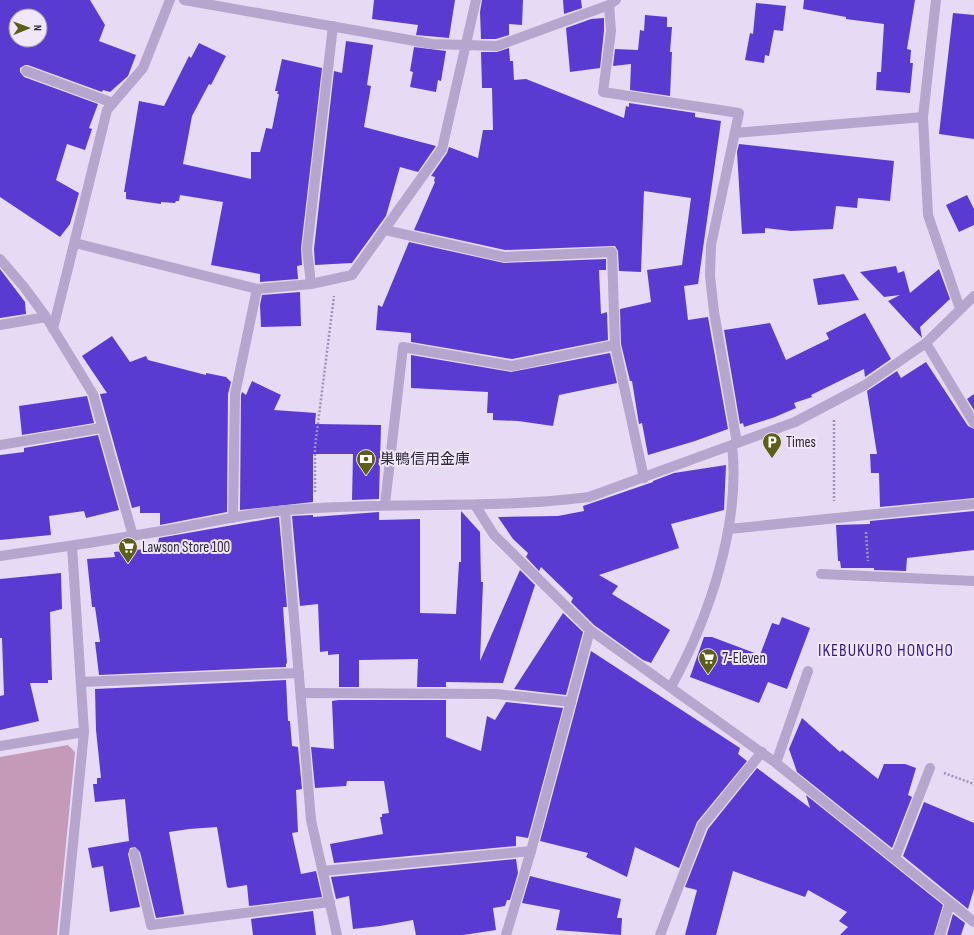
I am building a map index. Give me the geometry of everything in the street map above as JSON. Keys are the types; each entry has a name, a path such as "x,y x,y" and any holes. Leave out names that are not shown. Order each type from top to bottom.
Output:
{"street":[{"path":"53,329 76,243 107,110 143,68 170,0"},
{"path":"184,0 432,44 496,46 613,2 603,92 739,113 711,245 710,276 714,312 735,444 735,467 729,529 713,591 680,671 671,687"},
{"path":"76,243 257,289 311,284 352,275 442,149 476,0"},
{"path":"936,0 923,117 928,215 960,309"},
{"path":"311,284 307,249 333,26"},
{"path":"26,71 112,103"},
{"path":"735,133 923,117"},
{"path":"385,230 504,257 612,252 614,345 644,478"},
{"path":"0,259 24,287 46,317 93,394 101,428 133,536"},
{"path":"233,518 235,394 257,289"},
{"path":"0,556 72,546 285,510 385,504 475,505 555,502 590,497 795,422 865,385 926,343 974,296"},
{"path":"0,325 46,317"},
{"path":"926,343 974,423"},
{"path":"385,504 403,347 512,366 614,345"},
{"path":"0,445 101,428"},
{"path":"729,529 974,504"},
{"path":"475,505 494,535 590,630 762,752 974,922"},
{"path":"285,510 311,820 337,935"},
{"path":"64,935 84,732 72,546"},
{"path":"821,574 974,580"},
{"path":"506,935 531,851 590,630"},
{"path":"776,763 808,671"},
{"path":"81,682 299,673"},
{"path":"301,693 496,694 571,702"},
{"path":"0,746 84,732"},
{"path":"660,935 702,826 762,752"},
{"path":"894,858 930,768"},
{"path":"323,871 531,851"},
{"path":"134,853 151,925 330,902"},
{"path":"940,935 950,902"}],"path":[{"path":"315,508 315,447 337,278"},
{"path":"833,402 834,518"},
{"path":"864,515 869,577"},
{"path":"930,768 974,784"}],"shaded area":[{"path":"68,745 75,752 57,935 0,935 0,757"}],"building":[{"path":"0,0 90,0 105,25 99,41 136,55 128,76 110,92 103,90 102,92 28,65 20,68 20,72 24,77 98,104 89,128 92,129 85,150 67,144 56,180 79,193 70,224 60,237 0,197"},
{"path":"374,0 455,0 449,38 416,35 418,25 372,19"},
{"path":"482,0 523,0 522,25 509,24 509,35 496,39 481,39 480,12"},
{"path":"563,0 581,0 582,8 564,14"},
{"path":"804,0 915,0 907,49 911,50 910,63 913,63 910,93 876,90 877,72 881,72 884,24 846,19 846,17 803,9"},
{"path":"756,3 786,6 783,31 774,30 769,56 765,55 764,63 745,60 750,33 753,34"},
{"path":"953,13 974,15 974,139 939,134"},
{"path":"645,15 667,17 667,27 672,27 670,52 672,52 670,96 630,90 631,64 613,66 615,49 638,50 640,30 644,31"},
{"path":"604,18 600,68 570,72 566,28 591,19"},
{"path":"346,41 373,45 367,85 371,86 364,127 436,146 418,172 400,167 386,216 352,263 315,265 314,249 334,71 342,73"},
{"path":"199,43 226,56 211,85 209,84 192,116 183,164 251,179 251,152 260,152 266,128 272,129 279,94 277,94 278,91 275,91 282,59 322,68 301,248 302,265 297,266 298,279 260,282 260,274 211,265 223,202 180,195 179,201 176,201 175,203 161,202 161,204 126,199 126,192 124,192 139,101 164,106 189,56 191,58"},
{"path":"414,47 446,51 441,81 438,80 436,92 410,87 413,72 410,71"},
{"path":"509,48 510,61 513,61 514,80 526,79 624,118 626,106 629,107 629,103 695,113 695,117 721,121 698,284 684,286 688,320 708,317 728,429 695,441 648,455 642,423 639,424 632,381 630,381 621,344 620,309 651,302 647,270 682,265 691,198 644,191 641,272 619,271 618,251 615,246 505,250 414,230 435,182 435,177 431,176 447,153 449,147 478,158 483,130 493,130 492,88 482,88 481,52 497,52"},
{"path":"739,144 894,161 890,201 858,198 857,208 836,206 833,229 791,231 765,228 765,233 742,234 737,152"},
{"path":"967,195 974,209 974,225 959,232 946,205"},
{"path":"409,242 504,263 606,259 606,270 599,270 601,314 607,312 608,340 512,359 411,342 411,333 376,330 378,305 382,307"},
{"path":"896,266 898,273 904,271 910,293 939,269 950,299 920,327 922,338 888,301 900,295 884,297 860,272"},
{"path":"0,269 25,302 26,314 0,318"},
{"path":"844,274 859,300 818,305 813,279"},
{"path":"300,292 301,326 261,327 260,305 262,295"},
{"path":"865,313 891,359 865,377 864,369 811,395 812,397 794,403 796,408 775,417 744,427 743,423 740,424 724,330 770,323 786,360 829,339 826,333"},
{"path":"112,336 130,362 146,356 148,360 206,375 206,373 226,377 231,382 228,394 227,512 160,525 160,513 140,513 140,506 132,508 100,394 107,393 82,356"},
{"path":"610,353 617,383 559,395 553,426 518,421 493,420 493,413 487,413 488,392 411,388 411,355 511,372"},
{"path":"926,362 968,426 974,429 974,498 880,507 879,473 871,473 870,454 877,454 867,391 897,371 901,378"},
{"path":"252,381 281,395 274,410 316,413 315,424 381,425 379,499 352,500 353,454 313,454 313,502 240,510 241,395 242,392 246,395"},
{"path":"974,394 974,410 967,399"},
{"path":"87,396 94,423 22,435 19,406"},
{"path":"98,435 119,510 86,518 84,511 49,516 51,535 0,540 0,455 24,452 24,448"},
{"path":"726,465 724,510 671,524 679,548 599,575 618,586 612,594 670,630 651,663 643,660 594,625 571,602 573,598 541,567 539,571 526,557 528,553 513,539 498,517 558,516 584,511 583,506 653,482 674,473"},
{"path":"461,511 480,532 481,582 483,582 480,661 520,570 535,585 503,683 446,682 446,687 417,687 418,659 359,660 359,687 339,687 339,654 328,655 328,651 320,652 318,604 300,606 292,516 313,515 313,517 379,512 379,520 420,519 420,613 456,614 459,562 461,562"},
{"path":"974,511 974,550 907,558 906,571 874,570 874,568 841,568 840,561 838,561 836,525 870,524 870,521"},
{"path":"279,517 287,607 283,607 286,667 99,675 95,642 100,642 95,607 92,607 87,559 115,557 114,552 157,548 159,538"},
{"path":"61,573 62,609 50,612 52,680 48,680 48,683 30,683 39,721 0,730 0,696 4,695 2,638 0,638 0,579"},
{"path":"563,613 583,632 566,695 514,689"},
{"path":"782,617 810,628 787,689 768,682 759,703 690,677 704,637 712,637 760,655 772,623 779,625"},
{"path":"591,651 740,748 738,754 747,761 697,822 679,868 635,847 627,877 586,857 588,853 540,841"},
{"path":"286,680 288,721 290,721 292,746 298,747 302,789 296,790 298,832 292,833 301,874 316,871 322,897 249,906 247,885 227,887 217,827 169,832 184,914 156,918 140,852 135,847 130,848 128,854 140,907 110,912 103,866 92,868 88,848 129,841 125,799 95,802 93,784 97,784 97,778 101,778 96,730 95,689"},
{"path":"446,700 446,737 481,751 487,716 495,720 506,702 563,708 528,838 516,836 516,846 334,863 330,844 383,834 380,817 382,817 382,814 389,813 384,781 347,781 346,786 315,788 311,747 334,749 332,701"},
{"path":"802,718 840,752 842,750 878,779 884,764 905,764 916,768 908,795 912,797 892,848 797,772 789,749"},
{"path":"757,768 810,808 806,795 943,905 934,935 840,935 848,927 839,921 847,912 808,890 805,897 733,871 716,935 685,935 697,890 685,887 708,829"},
{"path":"924,802 974,823 974,889 968,909 903,856"},
{"path":"516,859 518,873 510,900 507,900 505,906 493,908 496,930 463,935 416,935 413,920 353,929 349,896 336,899 331,877"},
{"path":"530,876 621,899 617,918 622,918 621,935 556,930 560,910 522,903"},
{"path":"313,911 316,935 253,935 251,919"},
{"path":"953,914 965,923 961,935 947,935"}],"place":[{"name":"Times","path":"772,459"},
{"name":"巣鴨信用金庫","path":"366,476"},
{"name":"Lawson Store 100","path":"128,564"},
{"name":"7-Eleven","path":"708,675"}],"district":[{"name":"IKEBUKURO HONCHO","path":"886,650"}]}
